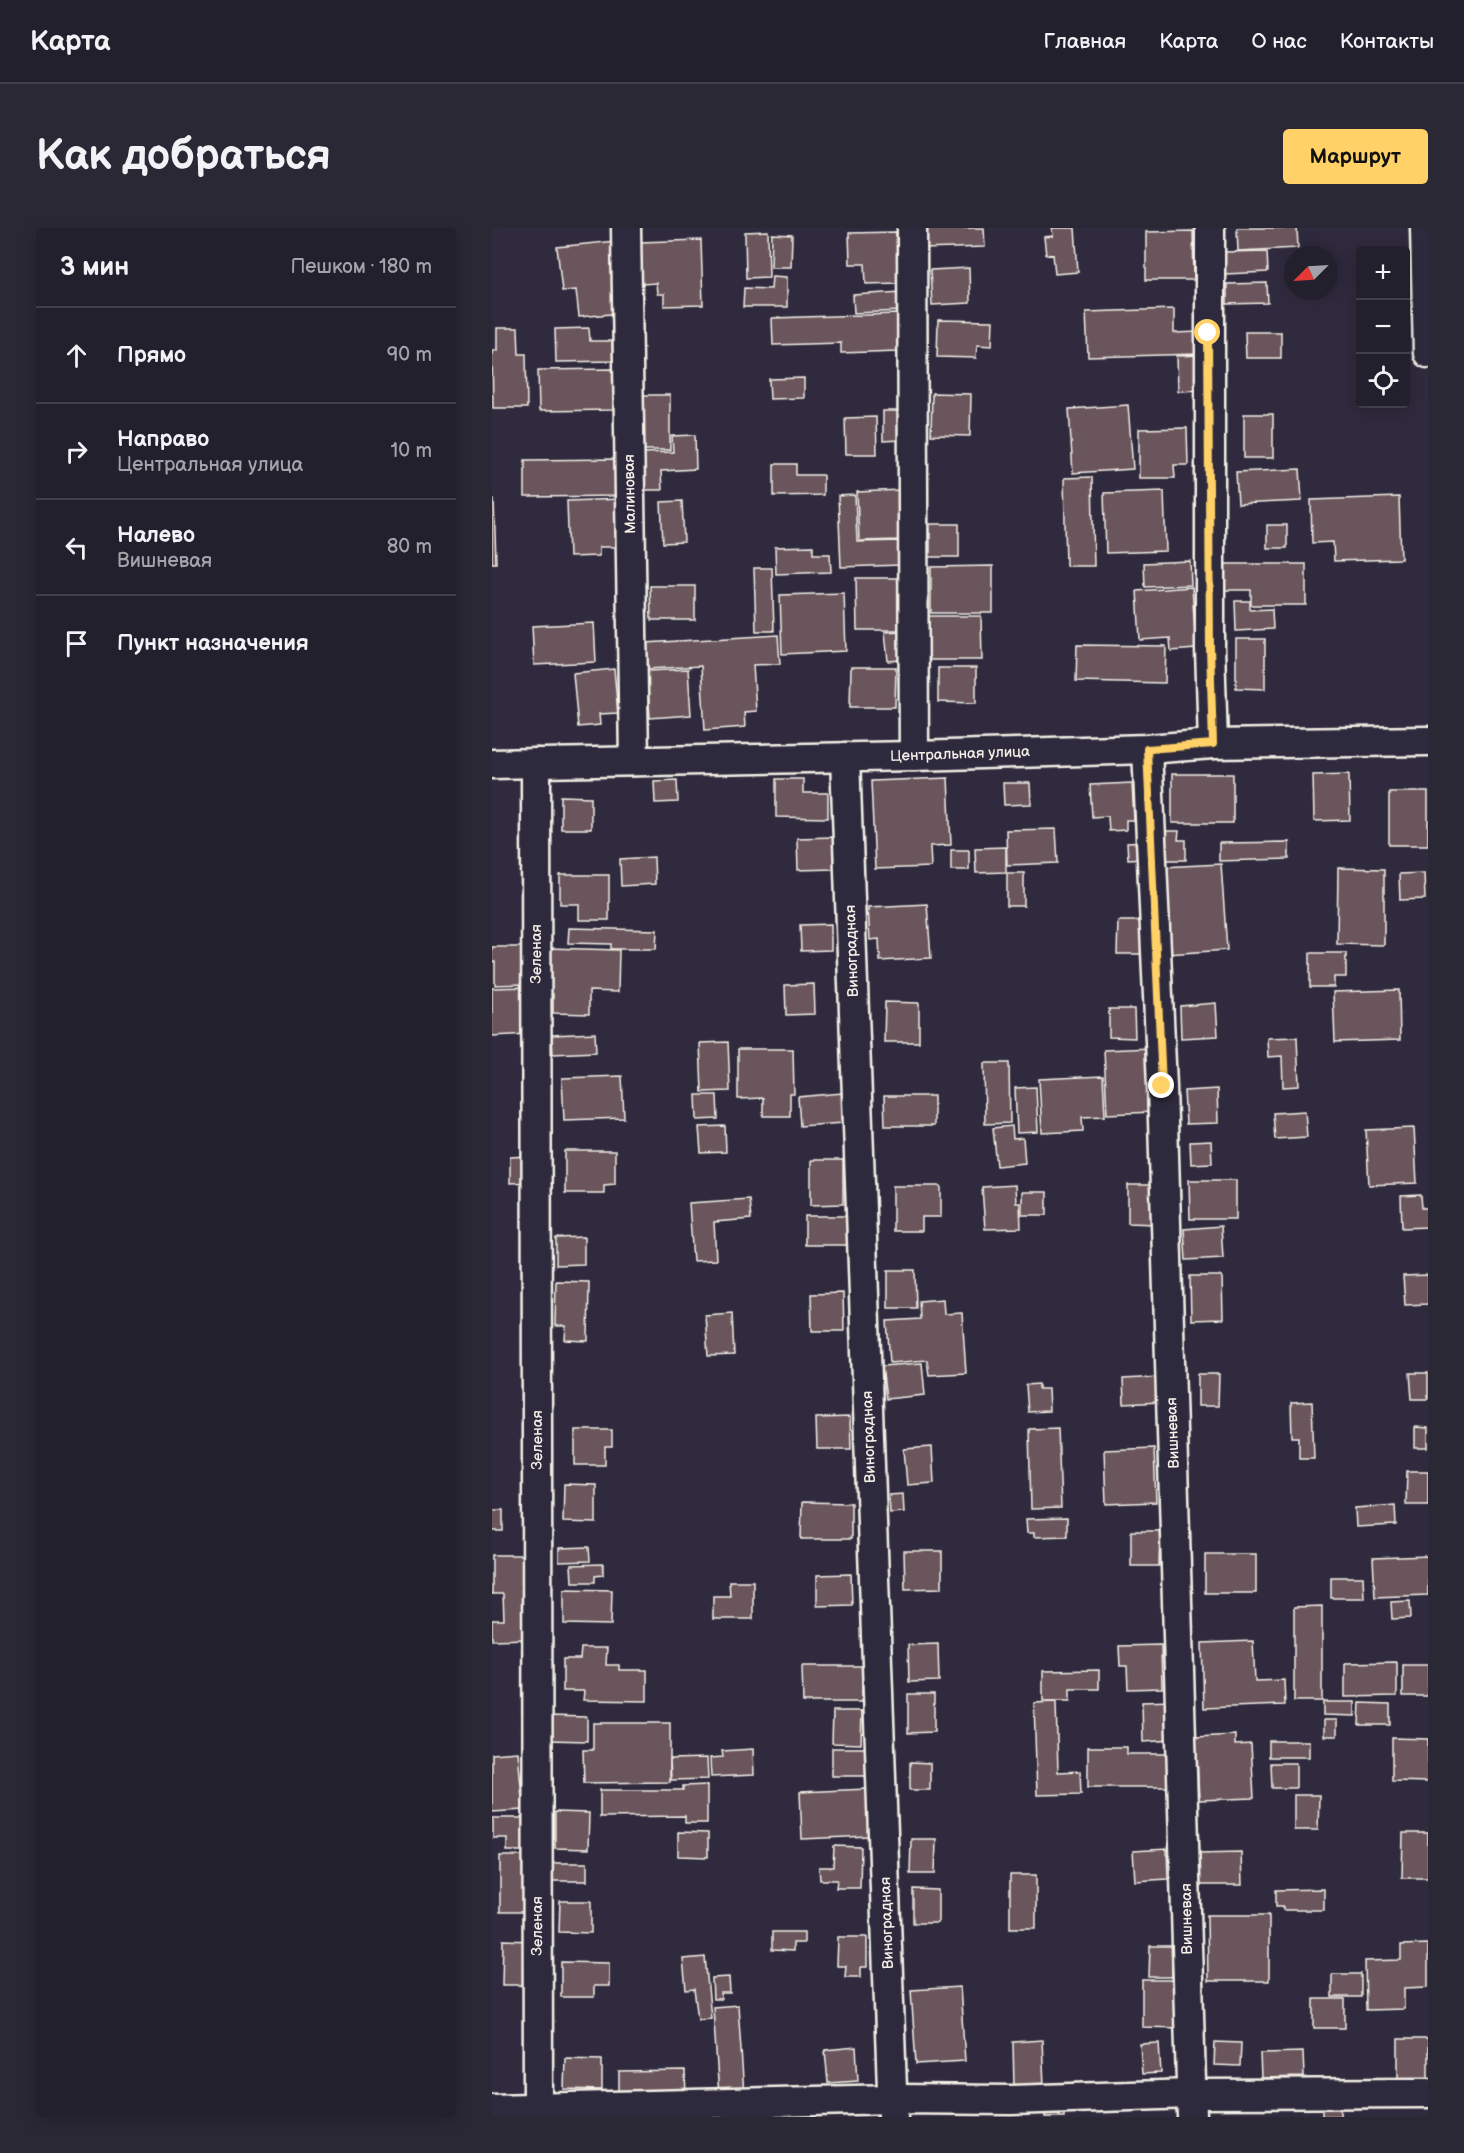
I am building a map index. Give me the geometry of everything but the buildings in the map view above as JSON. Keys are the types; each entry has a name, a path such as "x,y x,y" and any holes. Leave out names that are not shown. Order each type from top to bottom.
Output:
{"street":[{"name":"Малиновая","path":"626,228 634,761"},
{"path":"912,228 914,756"},
{"path":"1210,228 1209,555 1213,744"},
{"path":"1425,228 1428,353"},
{"name":"Центральная улица","path":"492,764 914,756 1147,749 1213,744 1428,741"},
{"name":"Вишневая","path":"1147,749 1162,1098 1192,2105"},
{"name":"Виноградная","path":"845,757 893,2108"},
{"name":"Зеленая","path":"536,763 538,2112"},
{"path":"492,2109 538,2112 893,2108 1011,2100 1192,2105 1428,2093"}],"route":[{"path":"1162,1086 1147,749 1213,744 1210,648 1208,333"}]}
